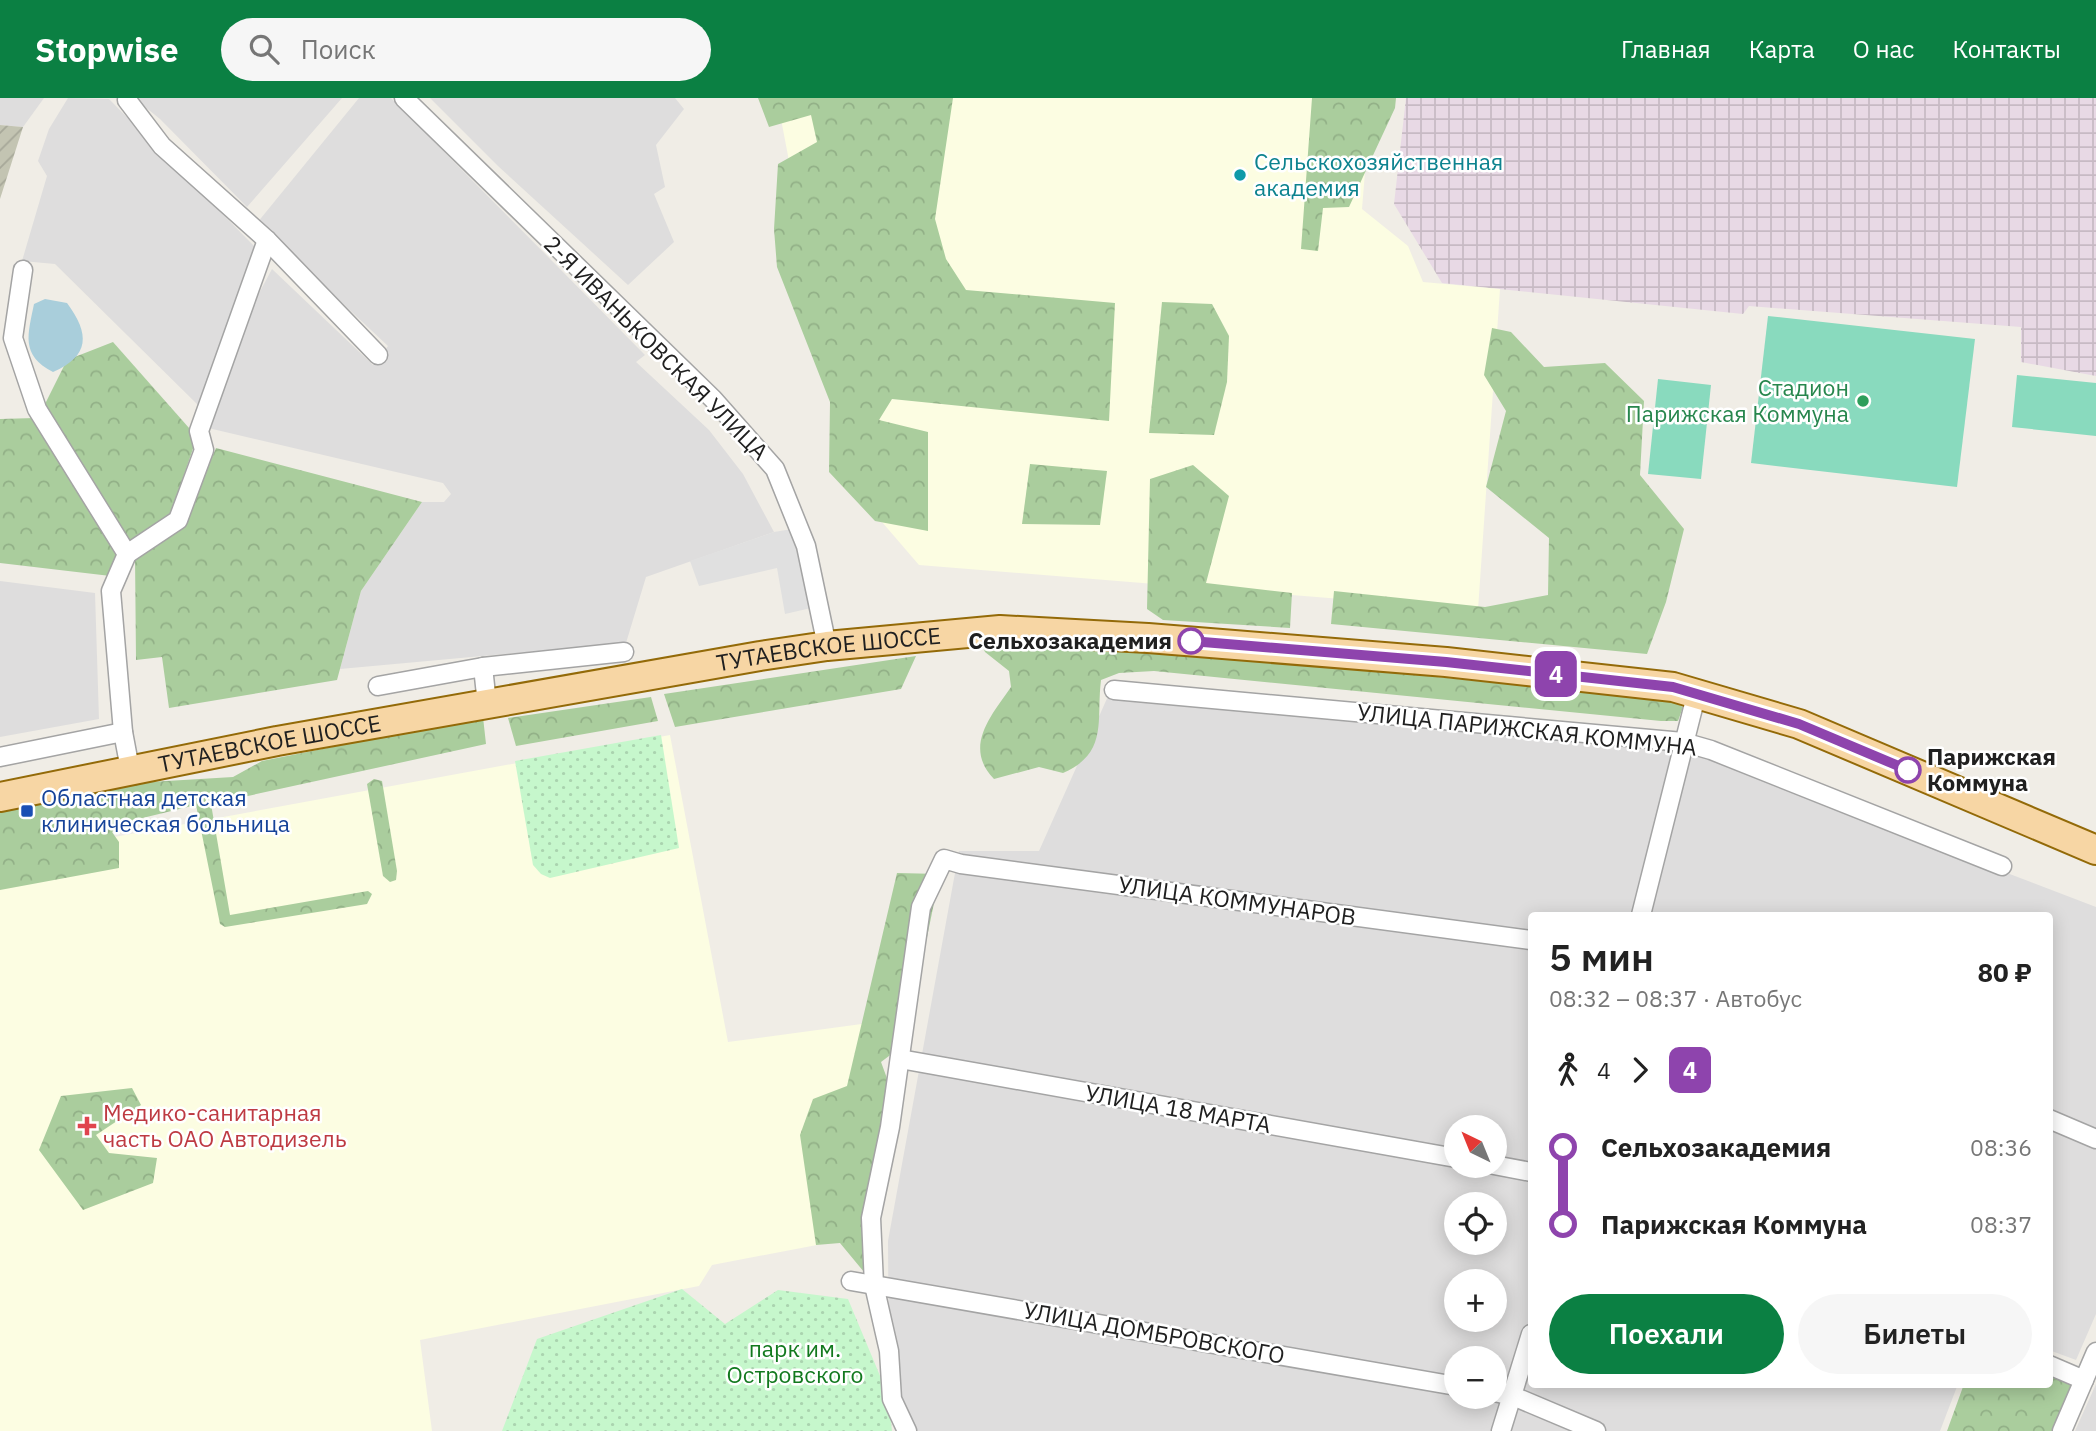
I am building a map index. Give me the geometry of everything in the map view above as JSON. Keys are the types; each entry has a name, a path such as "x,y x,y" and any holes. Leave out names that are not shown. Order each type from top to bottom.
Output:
{"main road":[{"name":"ТУТАЕВСКОЕ ШОССЕ","path":"0,797 130,769 827,646 1000,630 1111,635 1446,662 1698,692 1799,724 2096,850"}],"street":[{"name":"2-Я ИВАНЬКОВСКАЯ УЛИЦА","path":"404,98 712,399 775,470 806,546 827,646"},
{"path":"127,100 162,146 267,240 378,355"},
{"path":"130,769 123,732 111,591 127,554 178,520 204,450 199,431 267,240"},
{"path":"23,270 13,338 37,409 127,554"},
{"path":"378,686 483,667 624,652"},
{"path":"483,667 487,704"},
{"name":"УЛИЦА ПАРИЖСКАЯ КОММУНА","path":"1114,690 1683,742 1712,750 2002,866"},
{"path":"1643,912 1683,742 1698,692"},
{"path":"0,757 123,732"},
{"name":"УЛИЦА КОММУНАРОВ","path":"900,1059 921,907 944,859 974,866 1528,940"},
{"path":"900,1059 890,1127 871,1218 874,1284 889,1351 892,1399 907,1431"},
{"name":"УЛИЦА 18 МАРТА","path":"900,1059 1444,1156"},
{"path":"2053,1121 2096,1139"},
{"path":"1507,1167 1528,1171"},
{"name":"УЛИЦА ДОМБРОВСКОГО","path":"851,1281 1444,1384"},
{"path":"1501,1431 1528,1344"},
{"path":"2062,1431 2096,1352"},
{"path":"2053,1367 2084,1380"},
{"path":"1507,1395 1596,1431"}],"shaded area":[{"path":"0,98 44,98 23,127 0,125"},
{"path":"68,98 109,99 257,249 199,406 55,264 22,261 47,176 38,161 49,129"},
{"path":"134,98 342,98 247,207 160,119"},
{"path":"359,98 391,98 645,355 636,362 709,430 743,474 774,532 646,577 626,643 340,669 361,591 422,502 444,502 451,494 443,483 204,427 249,303 257,297 272,269 373,365 388,346 257,223"},
{"path":"430,98 675,98 684,109 656,145 665,187 654,194 674,242 628,285 498,166"},
{"path":"777,98 1371,98 1362,209 1408,246 1423,282 1500,289 1478,610 919,565 851,486"},
{"path":"1406,98 2096,98 2096,376 2021,362 2021,327 1749,306 1743,314 1442,283 1394,204"},
{"path":"0,125 23,127 0,199"},
{"path":"792,529 811,608 785,614 777,568 699,586 690,561 774,532"},
{"path":"0,581 95,593 99,719 0,737"},
{"path":"1109,694 1692,753 2096,907 2096,1314 2076,1360 2053,1351 2053,912 1528,912 1528,1388 1956,1388 1940,1431 898,1431 889,1387 888,1241 959,851 1039,851"},
{"path":"670,735 728,1042 869,1023 843,1240 712,1265 699,1286 420,1340 432,1431 0,1431 0,858"},
{"path":"2096,1384 2096,1431 2075,1431"}],"green space":[{"path":"758,98 953,98 935,219 946,259 966,290 1115,303 1109,421 892,399 879,420 928,432 928,531 875,521 829,472 830,402 777,267 774,229 778,164 817,142 811,115 769,127"},
{"path":"1312,98 1396,98 1395,108 1349,207 1323,208 1318,251 1301,249"},
{"path":"1162,302 1212,304 1229,336 1227,382 1214,435 1149,433"},
{"name":"Стадион Парижская Коммуна","path":"1768,316 1975,339 1957,487 1751,463"},
{"path":"1492,328 1511,332 1544,367 1605,363 1644,401 1640,475 1684,529 1666,602 1647,654 1331,624 1334,591 1485,607 1548,595 1549,538 1486,487 1506,411 1484,375"},
{"path":"113,342 197,437 170,516 129,545 44,406 67,360"},
{"path":"2017,375 2096,383 2096,436 2012,427"},
{"path":"1658,379 1711,385 1701,479 1648,474"},
{"path":"35,418 119,554 119,577 0,563 0,419"},
{"path":"216,448 422,502 361,591 337,680 169,708 162,657 136,660 135,556 183,525"},
{"path":"1030,464 1107,471 1100,525 1022,524"},
{"path":"1193,465 1229,496 1206,583 1292,593 1290,628 1163,620 1147,609 1150,479"},
{"path":"1002,639 1123,645 1672,701 1683,707 1678,721 1661,721 1154,671 1119,673 1101,680 1097,734 1088,756 1078,765 1063,773 1039,767 994,779 985,767 980,743 989,720 1011,687 1009,671 985,652 982,645"},
{"path":"916,656 901,689 675,727 664,694"},
{"path":"651,697 658,721 516,746 508,718"},
{"path":"483,717 486,744 211,804 230,915 368,891 372,894 367,904 225,927 220,924 196,805 122,823 112,832 119,842 119,868 0,890 0,811 150,782 233,777 262,761"},
{"path":"661,735 679,848 550,878 541,874 533,865 515,761"},
{"path":"374,779 382,781 397,871 396,880 390,882 383,876 367,784"},
{"path":"897,873 940,874 905,1044 881,1062 892,1092 871,1218 882,1241 877,1262 864,1272 840,1243 816,1245 800,1135 813,1099 847,1086"},
{"path":"132,1088 141,1105 96,1135 109,1153 157,1158 153,1183 83,1210 39,1150 61,1096"},
{"name":"парк им. Островского","path":"682,1289 725,1324 778,1290 848,1299 888,1395 892,1431 502,1431 537,1339"},
{"path":"2053,1372 2076,1381 2053,1431 1947,1431 1963,1388 2053,1388"}],"water":[{"path":"45,299 67,303 75,314 82,334 80,351 74,359 53,372 35,358 29,343 34,304"}],"bus line":[{"name":"4","path":"1191,641 1446,662 1673,687 1698,692 1799,724 1908,770"}],"place":[{"name":"Сельскохозяйственная академия","path":"1240,175"},
{"name":"Стадион Парижская Коммуна","path":"1863,401"},
{"name":"Сельхозакадемия","path":"1191,641"},
{"name":"Парижская Коммуна","path":"1908,770"},
{"name":"Областная детская клиническая больница","path":"27,811"},
{"name":"Медико-санитарная часть ОАО Автодизель","path":"87,1126"}]}
